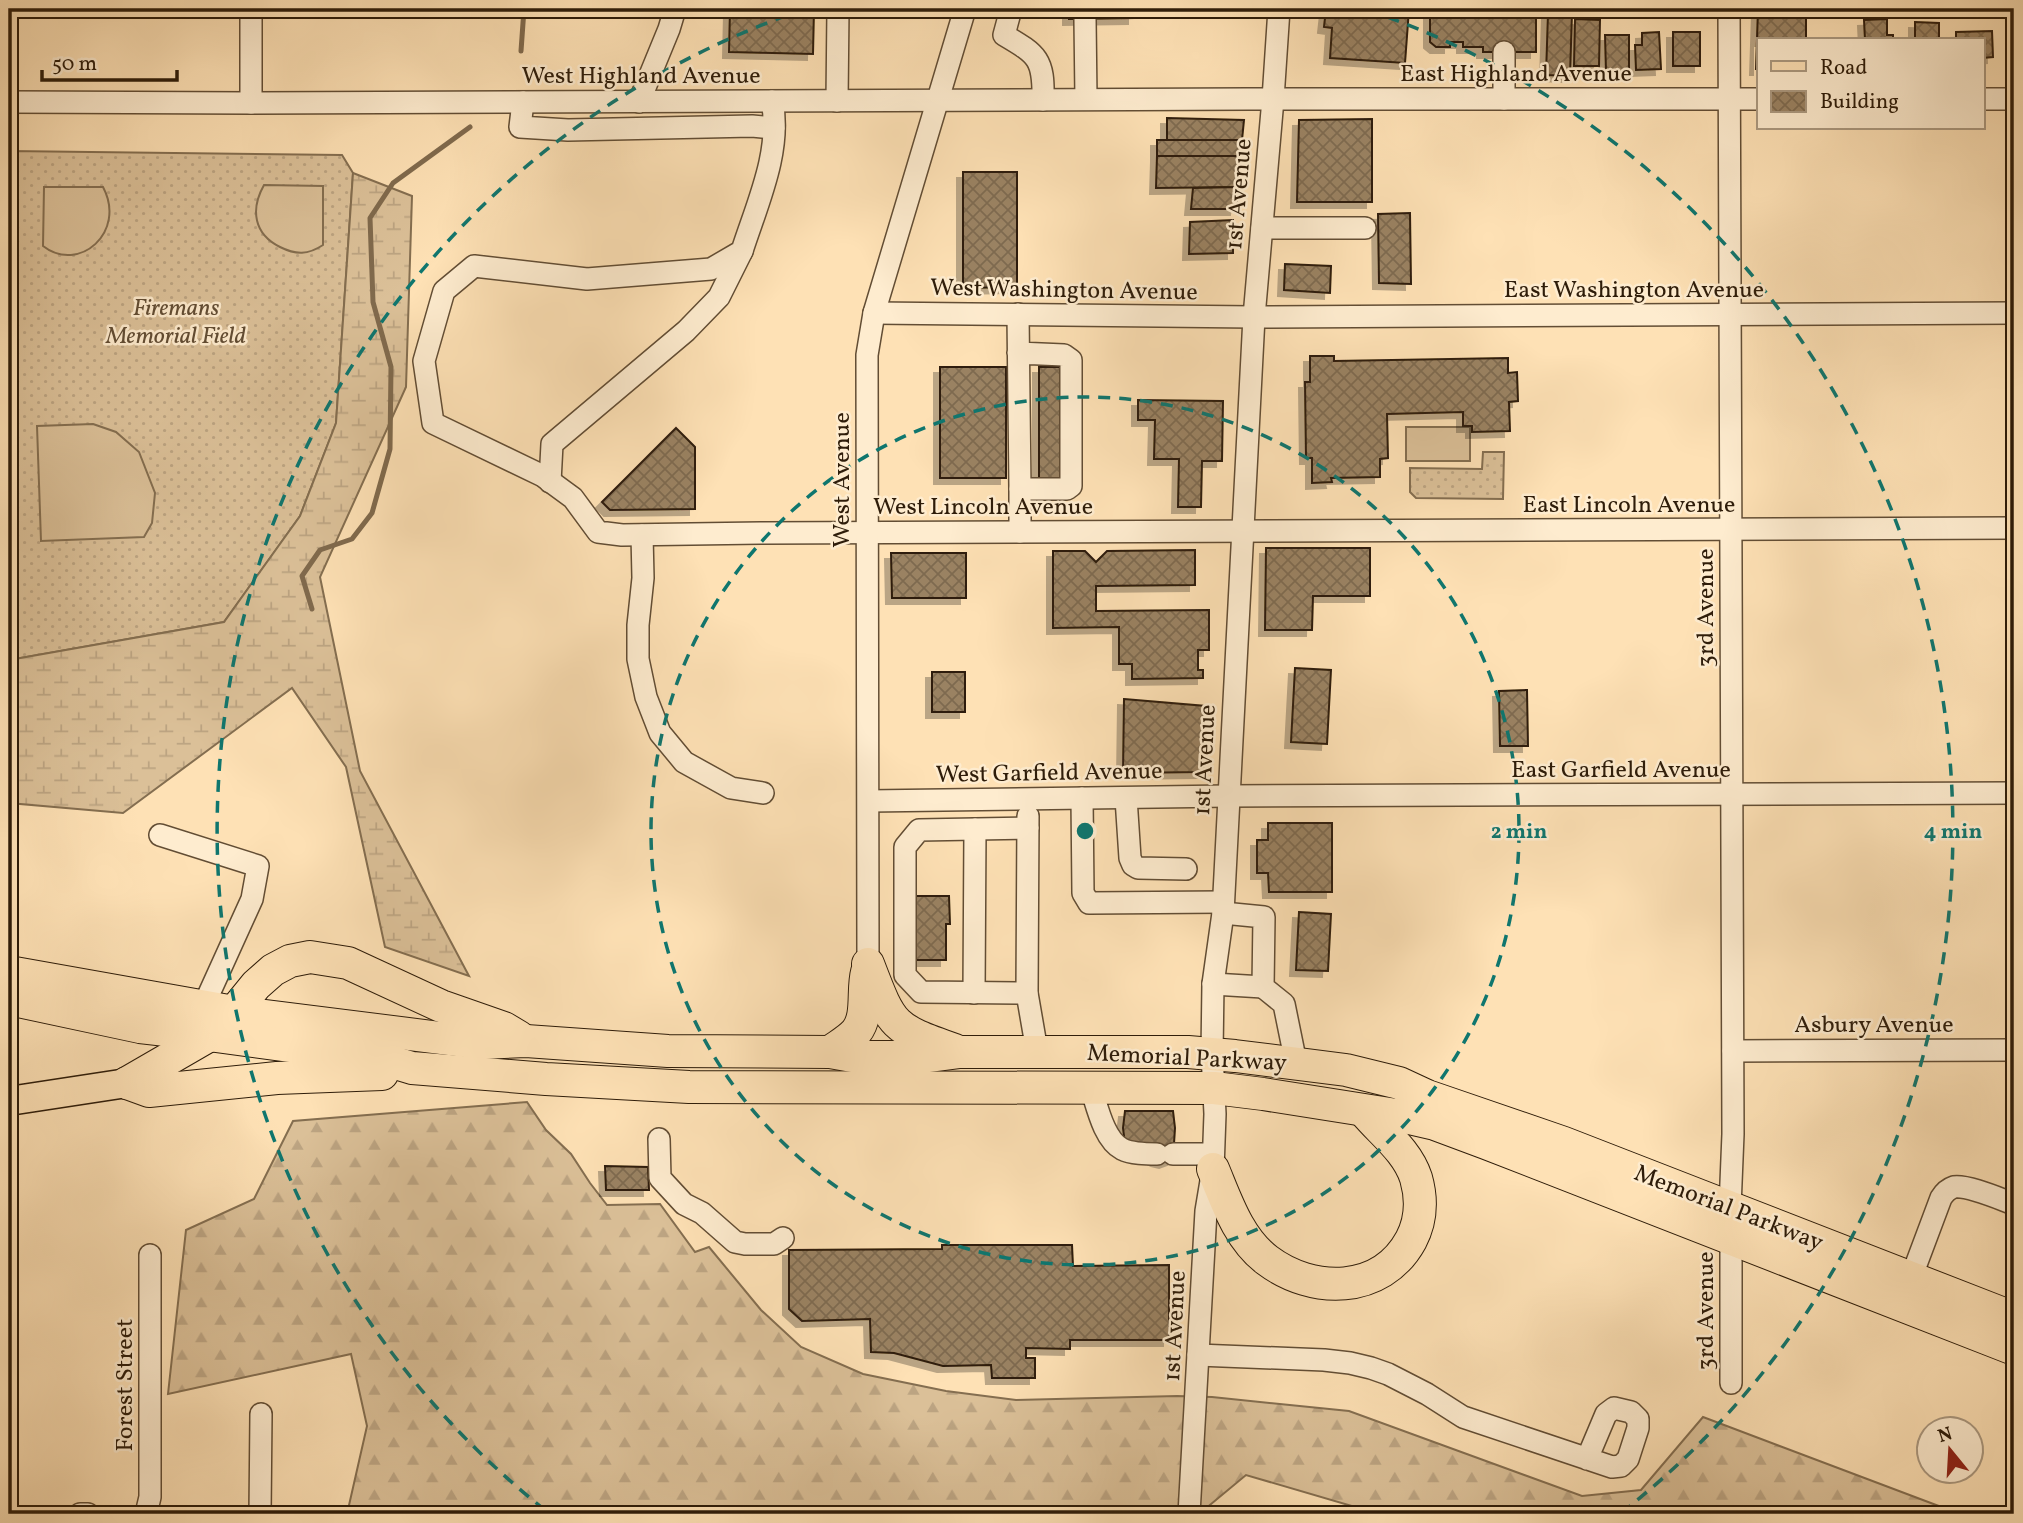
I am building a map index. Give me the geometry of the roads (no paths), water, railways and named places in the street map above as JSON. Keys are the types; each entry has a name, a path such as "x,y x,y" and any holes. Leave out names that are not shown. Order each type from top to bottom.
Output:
{"highway":[{"path":"234,1012 256,985 273,970 290,961 310,957 348,963 441,1006 504,1028 526,1041"},
{"path":"869,964 884,1006 899,1026 912,1034 960,1052"},
{"path":"830,1052 855,1033 860,1024 863,1014 863,986 869,964"},
{"path":"9,972 412,1068"},
{"path":"9,999 140,1027 207,1021"},
{"name":"Memorial Parkway","path":"207,1021 234,1012 480,1043 526,1041 668,1051 830,1052 858,1057 922,1057 960,1052 1037,1051 1212,1053 1346,1070 1399,1083 1427,1096 1551,1138 2014,1318"},
{"path":"127,1083 207,1021"},
{"path":"127,1083 149,1091 277,1078 376,1075 412,1068"},
{"name":"Memorial Parkway","path":"412,1068 690,1087 1214,1088 1396,1115 1435,1124 2014,1349"},
{"path":"1213,1161 1241,1231 1265,1259 1282,1270 1315,1282 1350,1284 1366,1279 1382,1272 1405,1250 1419,1218 1420,1198 1416,1177 1408,1161 1364,1111"}],"main road":[{"path":"9,1101 127,1083"}],"street":[{"path":"251,9 251,103"},
{"path":"639,102 669,29 674,9"},
{"path":"837,101 838,9"},
{"name":"West Avenue","path":"869,964 867,355 874,313 965,9"},
{"path":"1010,9 1004,35 1036,58 1044,81 1044,100"},
{"name":"1st Avenue","path":"1189,1514 1206,1211 1213,1161 1213,984 1223,907 1254,317 1279,9"},
{"name":"3rd Avenue","path":"1730,9 1733,1051 1730,1207"},
{"path":"1085,19 1097,29 1085,51 1086,99"},
{"path":"1504,52 1504,99"},
{"name":"West Highland Avenue","path":"9,102 1273,99"},
{"name":"East Highland Avenue","path":"1273,99 1757,99"},
{"path":"1984,99 2014,99"},
{"path":"742,251 712,269 587,278 474,266 444,291 425,361 433,423 551,482 552,444 687,331 719,297 742,251 771,158 775,116 772,101"},
{"path":"523,102 520,127 568,130 751,126 774,128"},
{"path":"1262,228 1364,228"},
{"name":"West Washington Avenue","path":"874,313 1254,317"},
{"name":"East Washington Avenue","path":"1254,317 2014,313"},
{"path":"1018,314 1020,532"},
{"path":"1018,353 1064,355 1071,360 1071,486 1062,491 1020,489"},
{"name":"West Lincoln Avenue","path":"551,482 573,498 598,532 622,535 1243,531"},
{"name":"East Lincoln Avenue","path":"1243,531 2014,528"},
{"path":"642,535 643,579 638,625 638,659 646,697 660,733 684,762 732,788 763,793"},
{"name":"East Garfield Avenue","path":"1228,796 2014,793"},
{"name":"West Garfield Avenue","path":"869,801 1228,796"},
{"path":"1082,798 1083,892 1089,903 1223,907 1264,917 1264,987"},
{"path":"1126,798 1130,858 1133,864 1138,868 1186,869"},
{"path":"1003,799 1003,828"},
{"path":"1028,799 1027,993 1037,1051"},
{"path":"1027,993 921,992 905,975 905,847 919,830 1028,828"},
{"path":"974,993 975,829"},
{"path":"160,835 258,866 252,899 207,1021"},
{"path":"1213,984 1264,987 1284,1004 1296,1063"},
{"name":"Asbury Avenue","path":"1733,1051 2014,1050"},
{"path":"1091,1088 1105,1129 1116,1145 1135,1153 1213,1161"},
{"path":"659,1139 660,1178 684,1204 702,1213 735,1242 774,1244 783,1238"},
{"path":"1911,1278 1946,1191 1955,1187 1964,1188 2014,1204"},
{"name":"3rd Avenue","path":"1731,1239 1731,1383"},
{"name":"Forest Street","path":"146,1514 150,1497 150,1255"},
{"path":"1198,1355 1324,1360 1371,1368 1388,1374 1463,1417 1587,1459"},
{"path":"260,1514 261,1414"},
{"path":"80,1514 88,1514"}],"waterway":[{"path":"521,51 524,9"},
{"path":"312,609 302,576 320,550 352,539 372,513 390,449 391,367 373,302 370,218 393,183 470,127"}],"tunnel":[{"path":"1074,9 1074,19"},
{"path":"1096,9 1096,18"}],"park label":[{"name":"Firemans Memorial Field","path":"176,321"}]}
